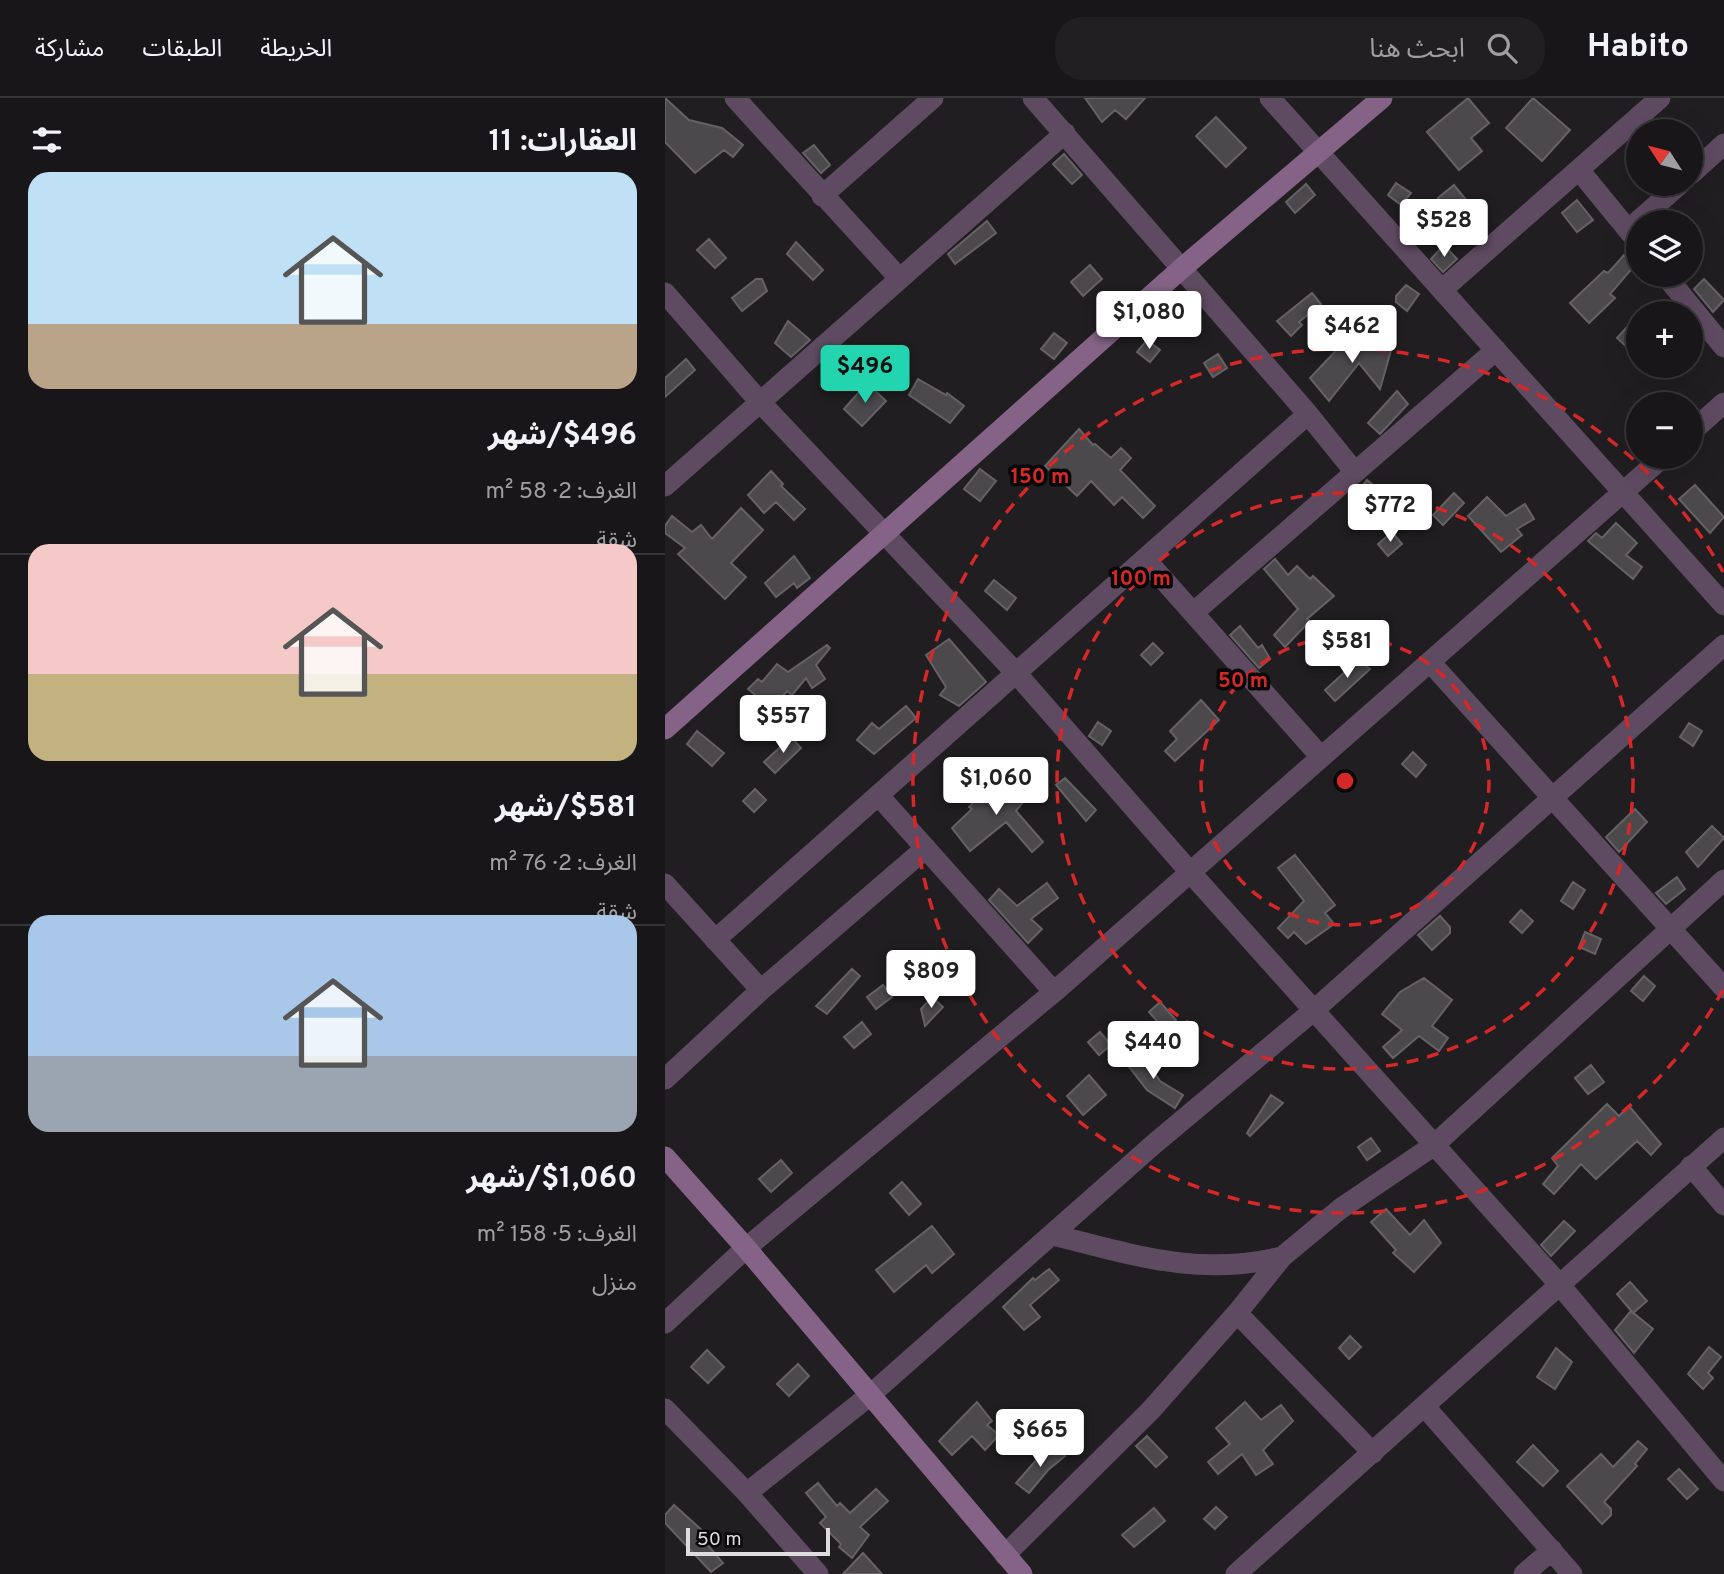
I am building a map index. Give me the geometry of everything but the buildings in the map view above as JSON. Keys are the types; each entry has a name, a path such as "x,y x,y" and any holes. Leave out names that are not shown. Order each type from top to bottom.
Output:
{"street":[{"path":"735,98 900,279"},
{"path":"822,196 933,98"},
{"path":"1033,98 1308,414 1354,471"},
{"path":"1270,98 1724,606"},
{"path":"665,729 1181,269 1320,154 1382,98"},
{"path":"1443,289 1660,98"},
{"path":"665,486 1065,133"},
{"path":"1703,163 1724,144"},
{"path":"1579,170 1626,227"},
{"path":"1656,210 1669,196"},
{"path":"1675,287 1724,346"},
{"path":"665,293 760,402 1016,673 1313,1011 1559,1284 1724,1481"},
{"path":"1193,612 1496,350"},
{"path":"1703,421 1724,403"},
{"path":"715,940 1016,673 1147,561 1308,414"},
{"path":"665,1323 747,1248 1054,992 1649,469"},
{"path":"1147,561 1321,757"},
{"path":"747,1493 869,1396 1154,1144 1313,1011 1724,645"},
{"path":"1430,662 1724,988"},
{"path":"879,796 1054,992"},
{"path":"665,1079 761,990 926,848"},
{"path":"1005,1555 1151,1410 1237,1313 1282,1257 1340,1209 1433,1146 1670,926 1724,880"},
{"path":"665,884 761,990"},
{"path":"1236,1574 1724,1138"},
{"path":"665,1157 747,1248 869,1396 1022,1574"},
{"path":"1691,1166 1724,1205"},
{"path":"1053,1235 1188,1266 1244,1266 1282,1257"},
{"path":"1237,1313 1373,1453"},
{"path":"1425,1407 1573,1574"},
{"path":"665,1409 747,1493 818,1574"},
{"path":"1524,1574 1552,1550"}]}
